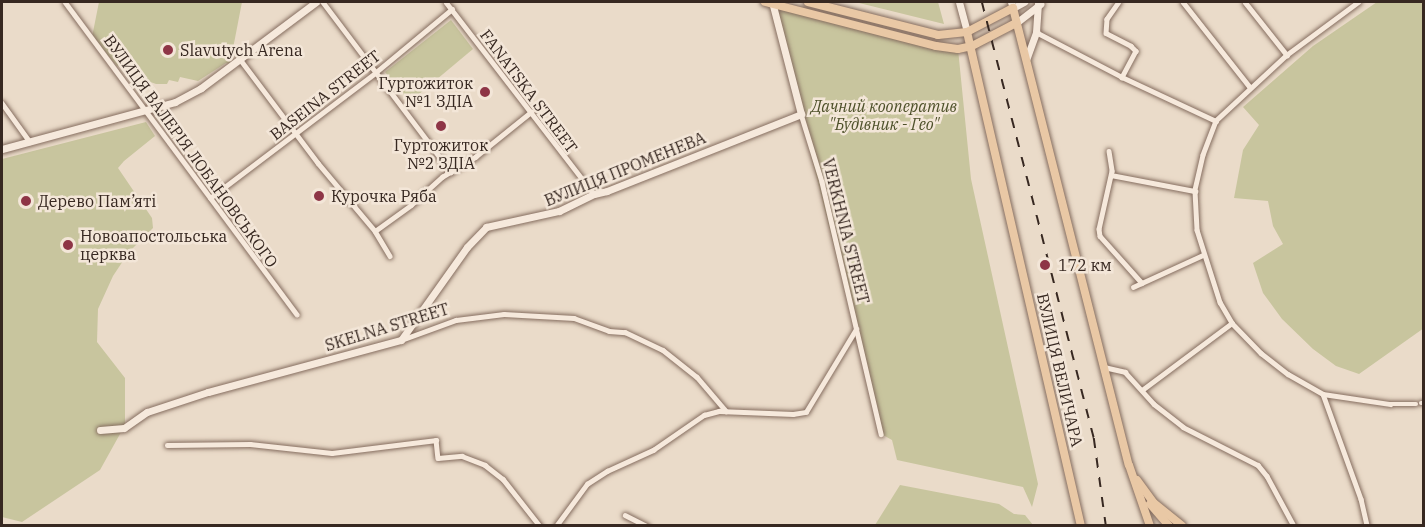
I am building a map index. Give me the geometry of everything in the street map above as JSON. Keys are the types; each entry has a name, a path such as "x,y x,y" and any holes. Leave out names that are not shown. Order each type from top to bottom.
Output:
{"main road":[{"path":"770,2 936,46 958,49 972,46 1016,23"},
{"path":"808,2 938,35 967,32 1012,5 1129,465 1150,525"},
{"name":"ВУЛИЦЯ ВЕЛИЧАРА","path":"967,32 1082,525"},
{"path":"1129,465 1152,508 1168,525"},
{"path":"1141,487 1164,513 1182,525"}],"street":[{"name":"ВУЛИЦЯ ВАЛЕРІЯ ЛОБАНОВСЬКОГО","path":"65,2 297,314"},
{"path":"2,149 148,112 175,102 201,88 316,2"},
{"path":"323,2 451,172"},
{"name":"FANATSKA STREET","path":"446,2 594,194"},
{"name":"VERKHNIA STREET","path":"770,2 822,182 881,434"},
{"path":"959,2 967,32"},
{"path":"1012,5 1024,2"},
{"path":"1016,23 1040,2"},
{"path":"1026,60 1036,32 1040,2"},
{"path":"1119,2 1107,20 1106,33 1136,51 1122,77"},
{"path":"1183,2 1250,87"},
{"path":"1245,2 1287,55"},
{"path":"1358,2 1287,55 1216,121 1205,147 1195,190 1195,217 1203,255 1220,302 1232,322 1261,352 1288,374 1323,394 1390,404 1420,403"},
{"name":"BASEINA STREET","path":"210,198 375,73 452,9"},
{"path":"1036,32 1122,77 1216,121"},
{"path":"240,59 375,231 390,256"},
{"path":"2,103 30,142"},
{"path":"375,231 451,172 475,157 531,112"},
{"name":"ВУЛИЦЯ ПРОМЕНЕВА","path":"401,340 467,247 483,230 498,224 533,219 559,211 594,194 607,191 801,114"},
{"path":"1109,151 1112,175 1099,229 1100,236 1142,283"},
{"path":"1112,175 1195,190"},
{"path":"1133,287 1203,255"},
{"name":"SKELNA STREET","path":"100,430 124,428 147,412 208,392 401,340 467,318 504,314 574,318 609,331 625,332 663,350 697,377 727,411"},
{"path":"1142,390 1232,322"},
{"path":"556,525 587,484 607,471 653,450 704,416 727,411 793,414 806,412 856,329"},
{"path":"1104,367 1125,372 1183,428 1258,465 1267,476 1294,525"},
{"path":"1323,394 1361,499 1367,525"},
{"path":"167,445 250,444 332,453 436,440 438,458 462,456 484,465 503,479 540,525"},
{"path":"625,515 647,525"}],"green space":[{"name":"Slavutych Arena","path":"99,2 242,2 230,64 226,63 198,81 180,77 178,82 169,80 167,84 156,84 142,79 143,74 133,73 133,69 117,66 92,37"},
{"path":"855,2 938,2 944,24"},
{"path":"1377,2 1421,2 1423,5 1424,328 1359,374 1336,366 1313,349 1282,319 1263,293 1253,263 1283,244 1273,226 1268,201 1234,198 1243,150 1259,125 1243,107 1313,46"},
{"name":"Дачний кооператив \"Будівник - Гео\"","path":"773,4 958,49 971,179 1038,484 1032,507 1023,487 897,460 892,440 881,434"},
{"path":"451,20 473,49 412,100 405,97 385,72"},
{"path":"146,122 155,136 118,168 152,218 153,228 129,252 113,276 98,309 97,342 125,378 125,425 100,470 22,522 2,517 2,159"},
{"path":"900,485 999,504 1014,514 1025,515 1033,525 875,525"}],"railway":[{"path":"982,2 1094,438 1106,526"}],"place":[{"name":"Slavutych Arena","path":"168,50"},
{"name":"Гуртожиток №1 ЗДІА","path":"485,92"},
{"name":"Гуртожиток №2 ЗДІА","path":"441,126"},
{"name":"Курочка Ряба","path":"319,196"},
{"name":"Дерево Пам’яті","path":"26,201"},
{"name":"Новоапостольська церква","path":"68,245"},
{"name":"172 км","path":"1045,265"}]}
